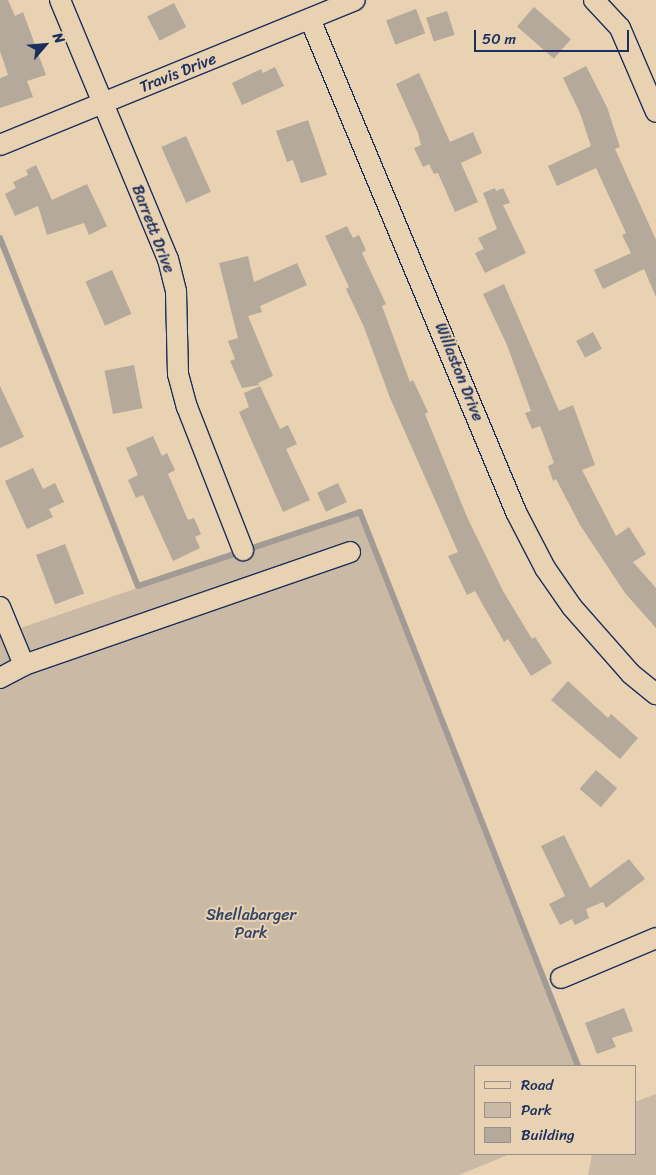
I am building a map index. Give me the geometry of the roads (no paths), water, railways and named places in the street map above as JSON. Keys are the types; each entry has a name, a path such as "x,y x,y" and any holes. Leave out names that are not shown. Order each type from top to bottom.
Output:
{"street":[{"name":"Barrett Drive","path":"60,0 168,259 176,292 178,374 187,406 243,550"},
{"name":"Travis Drive","path":"0,145 355,0"},
{"path":"603,3 626,41 656,112"},
{"name":"Willaston Drive","path":"310,19 516,512 545,568 572,607 626,668 656,694"},
{"path":"0,678 24,665 350,552"},
{"path":"0,607 24,665"},
{"path":"561,978 656,938"}],"waterway":[{"path":"0,238 138,586 360,512 578,1065"}],"park label":[{"name":"Shellabarger Park","path":"251,924"}]}
